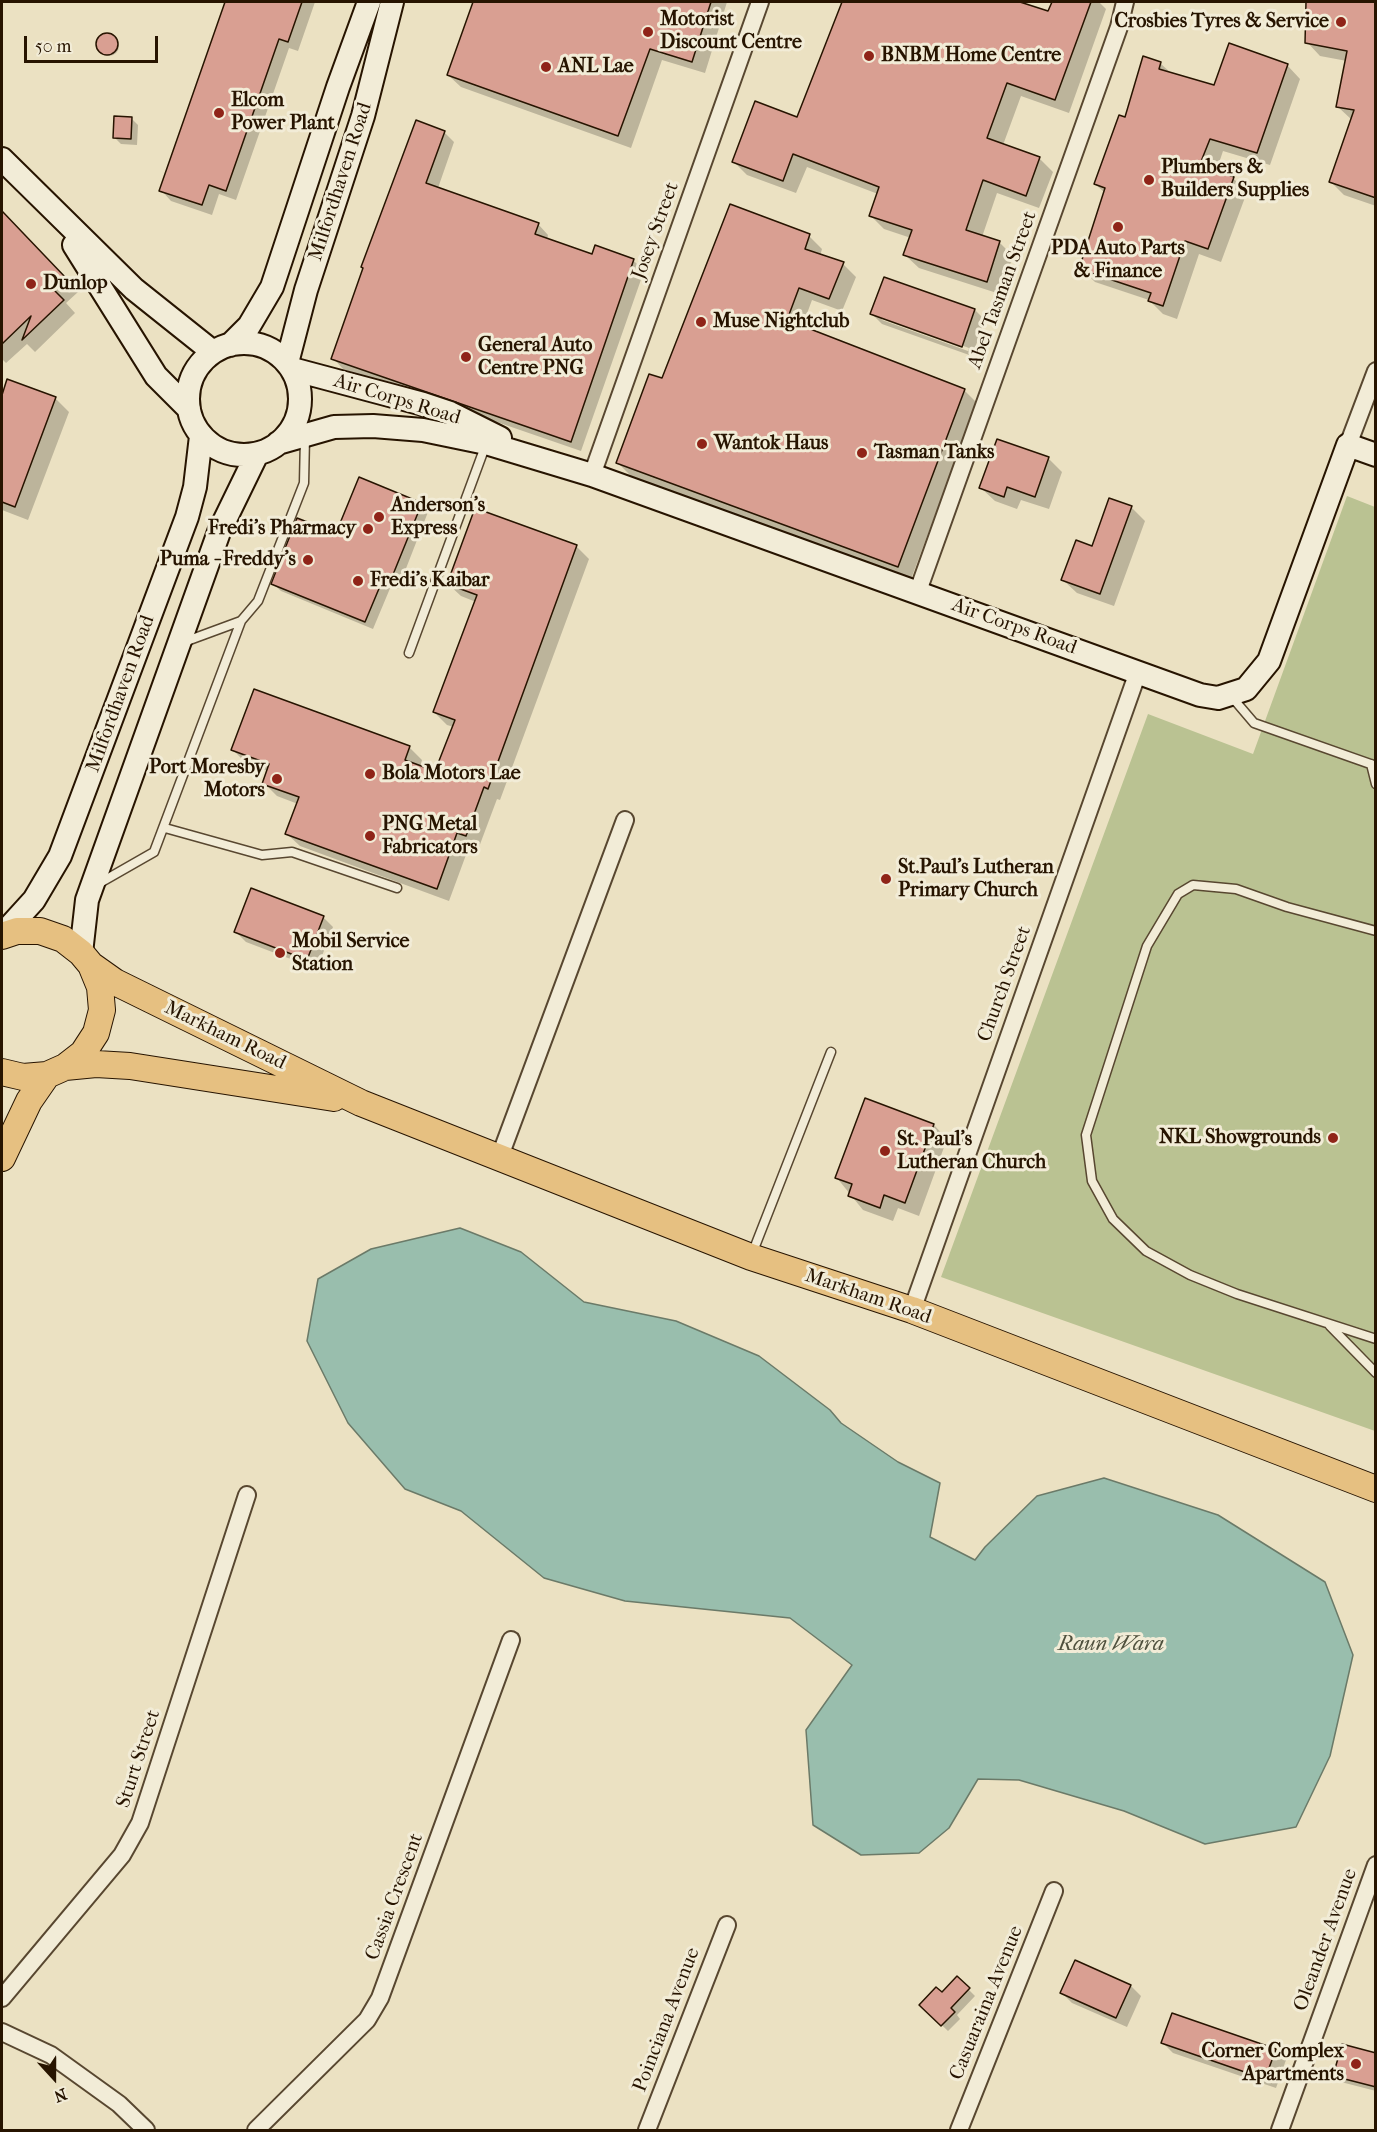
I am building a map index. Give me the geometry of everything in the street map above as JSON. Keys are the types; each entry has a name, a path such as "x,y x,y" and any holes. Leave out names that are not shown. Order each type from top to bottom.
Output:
{"main road":[{"name":"Milfordhaven Road","path":"221,348 249,326 272,287 338,87 369,2"},
{"name":"Milfordhaven Road","path":"290,366 306,290 363,116 392,2"},
{"path":"2,159 134,289 221,348"},
{"path":"48,206 81,254 156,376 189,410 201,436 213,446 226,452 242,455 257,454 278,443 287,435 297,420 301,403 299,385 290,366 281,355 265,346 248,343 221,348 198,367 189,388 189,410"},
{"name":"Air Corps Road","path":"290,366 450,413 530,455"},
{"name":"Air Corps Road","path":"278,443 334,427 373,426 423,430 486,443 592,475 918,591 1200,695 1218,698 1230,696"},
{"name":"Milfordhaven Road","path":"2,935 34,900 60,856 187,517 195,487 201,436"},
{"path":"1230,696 1246,689 1269,661 1348,445 1376,455"},
{"name":"Milfordhaven Road","path":"86,959 84,919 92,887 219,532 257,454"},
{"name":"Markham Road","path":"2,935 17,931 40,931 63,939 115,982 361,1103 751,1257 912,1310 1376,1489"},
{"path":"2,1158 29,1101 56,1071 83,1053 96,1033 102,1010 100,987 86,959"},
{"name":"Markham Road","path":"2,1072 23,1077 96,1064 130,1066 361,1103"}],"street":[{"name":"Josey Street","path":"592,475 760,2"},
{"name":"Abel Tasman Street","path":"918,591 1119,27 1125,2"},
{"path":"1348,445 1376,371"},
{"name":"Church Street","path":"912,1310 1138,672"},
{"path":"500,1156 624,820"},
{"name":"Sturt Street","path":"2,1998 122,1855 140,1823 247,1495"},
{"name":"Cassia Crescent","path":"256,2130 367,2020 380,1998 511,1640"},
{"name":"Oleander Avenue","path":"1280,2130 1376,1865"},
{"name":"Casuaraina Avenue","path":"959,2130 1054,1891"},
{"name":"Poinciana Avenue","path":"647,2130 727,1925"},
{"path":"2,2032 51,2055 119,2104 146,2130"}],"lane":[{"path":"92,887 154,852 165,828 241,621 258,601 304,483 305,434"},
{"path":"409,653 486,443"},
{"path":"179,643 241,621"},
{"path":"1230,696 1254,723 1373,765 1376,784"},
{"path":"165,828 262,855 292,852 397,888"},
{"path":"1376,931 1287,907 1236,889 1193,885 1178,894 1147,946 1086,1135 1092,1181 1113,1219 1146,1251 1199,1279 1376,1339"},
{"path":"751,1257 831,1052"},
{"path":"1330,1325 1376,1373"}],"shaded area":[{"path":"1347,496 1375,507 1375,1431 941,1277 1148,714 1253,754"}],"water":[{"name":"Raun Wara","path":"460,1228 521,1252 584,1302 676,1321 759,1356 830,1410 841,1423 898,1462 940,1483 930,1537 975,1560 985,1547 1037,1496 1104,1478 1218,1515 1325,1582 1353,1655 1330,1756 1296,1827 1205,1844 1124,1811 1019,1780 978,1779 949,1828 919,1853 861,1855 813,1825 806,1730 852,1665 790,1618 625,1601 544,1578 461,1511 405,1489 348,1423 307,1341 318,1279 371,1249"}],"building":[{"name":"Elcom Power Plant","path":"225,2 302,2 288,42 279,39 226,191 209,185 202,205 159,191"},
{"name":"ANL Lae","path":"473,2 711,2 692,62 650,49 618,136 447,75"},
{"path":"842,2 1020,2 1048,11 1052,2 1091,2 1055,100 1007,83 987,138 1040,157 1026,196 983,180 966,230 1000,241 987,282 903,255 912,230 869,216 879,187 793,154 783,181 732,162 755,101 797,117"},
{"path":"1306,2 1376,2 1376,198 1329,182 1354,110 1336,107 1347,51 1305,43"},
{"path":"107,33 117,40 118,44 111,54 107,55 97,48 96,44 103,34"},
{"path":"1229,43 1288,64 1257,153 1210,139 1200,164 1234,177 1208,249 1185,241 1163,306 1148,301 1151,293 1079,269 1105,188 1094,184 1119,115 1125,117 1143,56 1161,62 1159,69 1214,85"},
{"path":"114,116 132,117 131,139 113,138"},
{"path":"416,120 445,131 426,183 539,223 535,234 592,254 595,245 634,259 571,442 331,359 363,268 361,267"},
{"path":"730,204 810,234 805,249 844,262 829,299 799,288 787,320 965,389 898,567 616,463 649,374 662,378"},
{"name":"Dunlop","path":"2,211 66,278 54,290 64,300 22,340 31,316 2,344"},
{"path":"884,277 975,309 962,347 870,314"},
{"path":"7,379 56,397 15,507 2,502 2,395"},
{"path":"997,439 1049,457 1035,497 1007,487 1004,497 979,488"},
{"path":"359,477 422,503 390,582 383,579 365,622 271,584 297,518 336,533"},
{"path":"1109,498 1132,506 1100,594 1061,580 1076,540 1092,546"},
{"path":"475,508 577,545 488,789 484,787 466,836 457,833 437,889 285,834 299,797 262,784 269,764 231,750 254,689 410,746 405,760 435,771 455,720 433,712 477,595 447,584"},
{"path":"251,888 324,916 307,960 234,932"},
{"name":"St. Paul's Lutheran Church","path":"865,1098 934,1124 905,1203 884,1195 880,1208 848,1196 852,1184 835,1178"},
{"path":"1075,1960 1131,1985 1116,2018 1060,1993"},
{"path":"957,1976 970,1988 951,2008 955,2012 941,2026 919,2005 936,1987 942,1992"},
{"path":"1172,2013 1276,2049 1265,2079 1161,2043"},
{"name":"Corner Complex Apartments","path":"1342,2044 1376,2053 1376,2087 1333,2076"}],"place":[{"name":"Crosbies Tyres & Service","path":"1341,22"},
{"name":"Motorist Discount Centre","path":"648,32"},
{"name":"BNBM Home Centre","path":"869,56"},
{"name":"ANL Lae","path":"546,67"},
{"name":"Elcom Power Plant","path":"219,113"},
{"name":"Plumbers & Builders Supplies","path":"1149,180"},
{"name":"PDA Auto Parts & Finance","path":"1118,227"},
{"name":"Dunlop","path":"31,284"},
{"name":"Muse Nightclub","path":"701,322"},
{"name":"General Auto Centre PNG","path":"466,357"},
{"name":"Wantok Haus","path":"702,444"},
{"name":"Tasman Tanks","path":"862,453"},
{"name":"Anderson's Express","path":"379,517"},
{"name":"Fredi's Pharmacy","path":"368,529"},
{"name":"Puma - Freddy's","path":"308,560"},
{"name":"Fredi's Kaibar","path":"358,581"},
{"name":"Bola Motors Lae","path":"370,774"},
{"name":"Port Moresby Motors","path":"277,779"},
{"name":"PNG Metal Fabricators","path":"370,836"},
{"name":"St.Paul's Lutheran Primary Church","path":"886,879"},
{"name":"Mobil Service Station","path":"280,953"},
{"name":"NKL Showgrounds","path":"1333,1138"},
{"name":"St. Paul's Lutheran Church","path":"885,1151"},
{"name":"Corner Complex Apartments","path":"1356,2064"}]}
